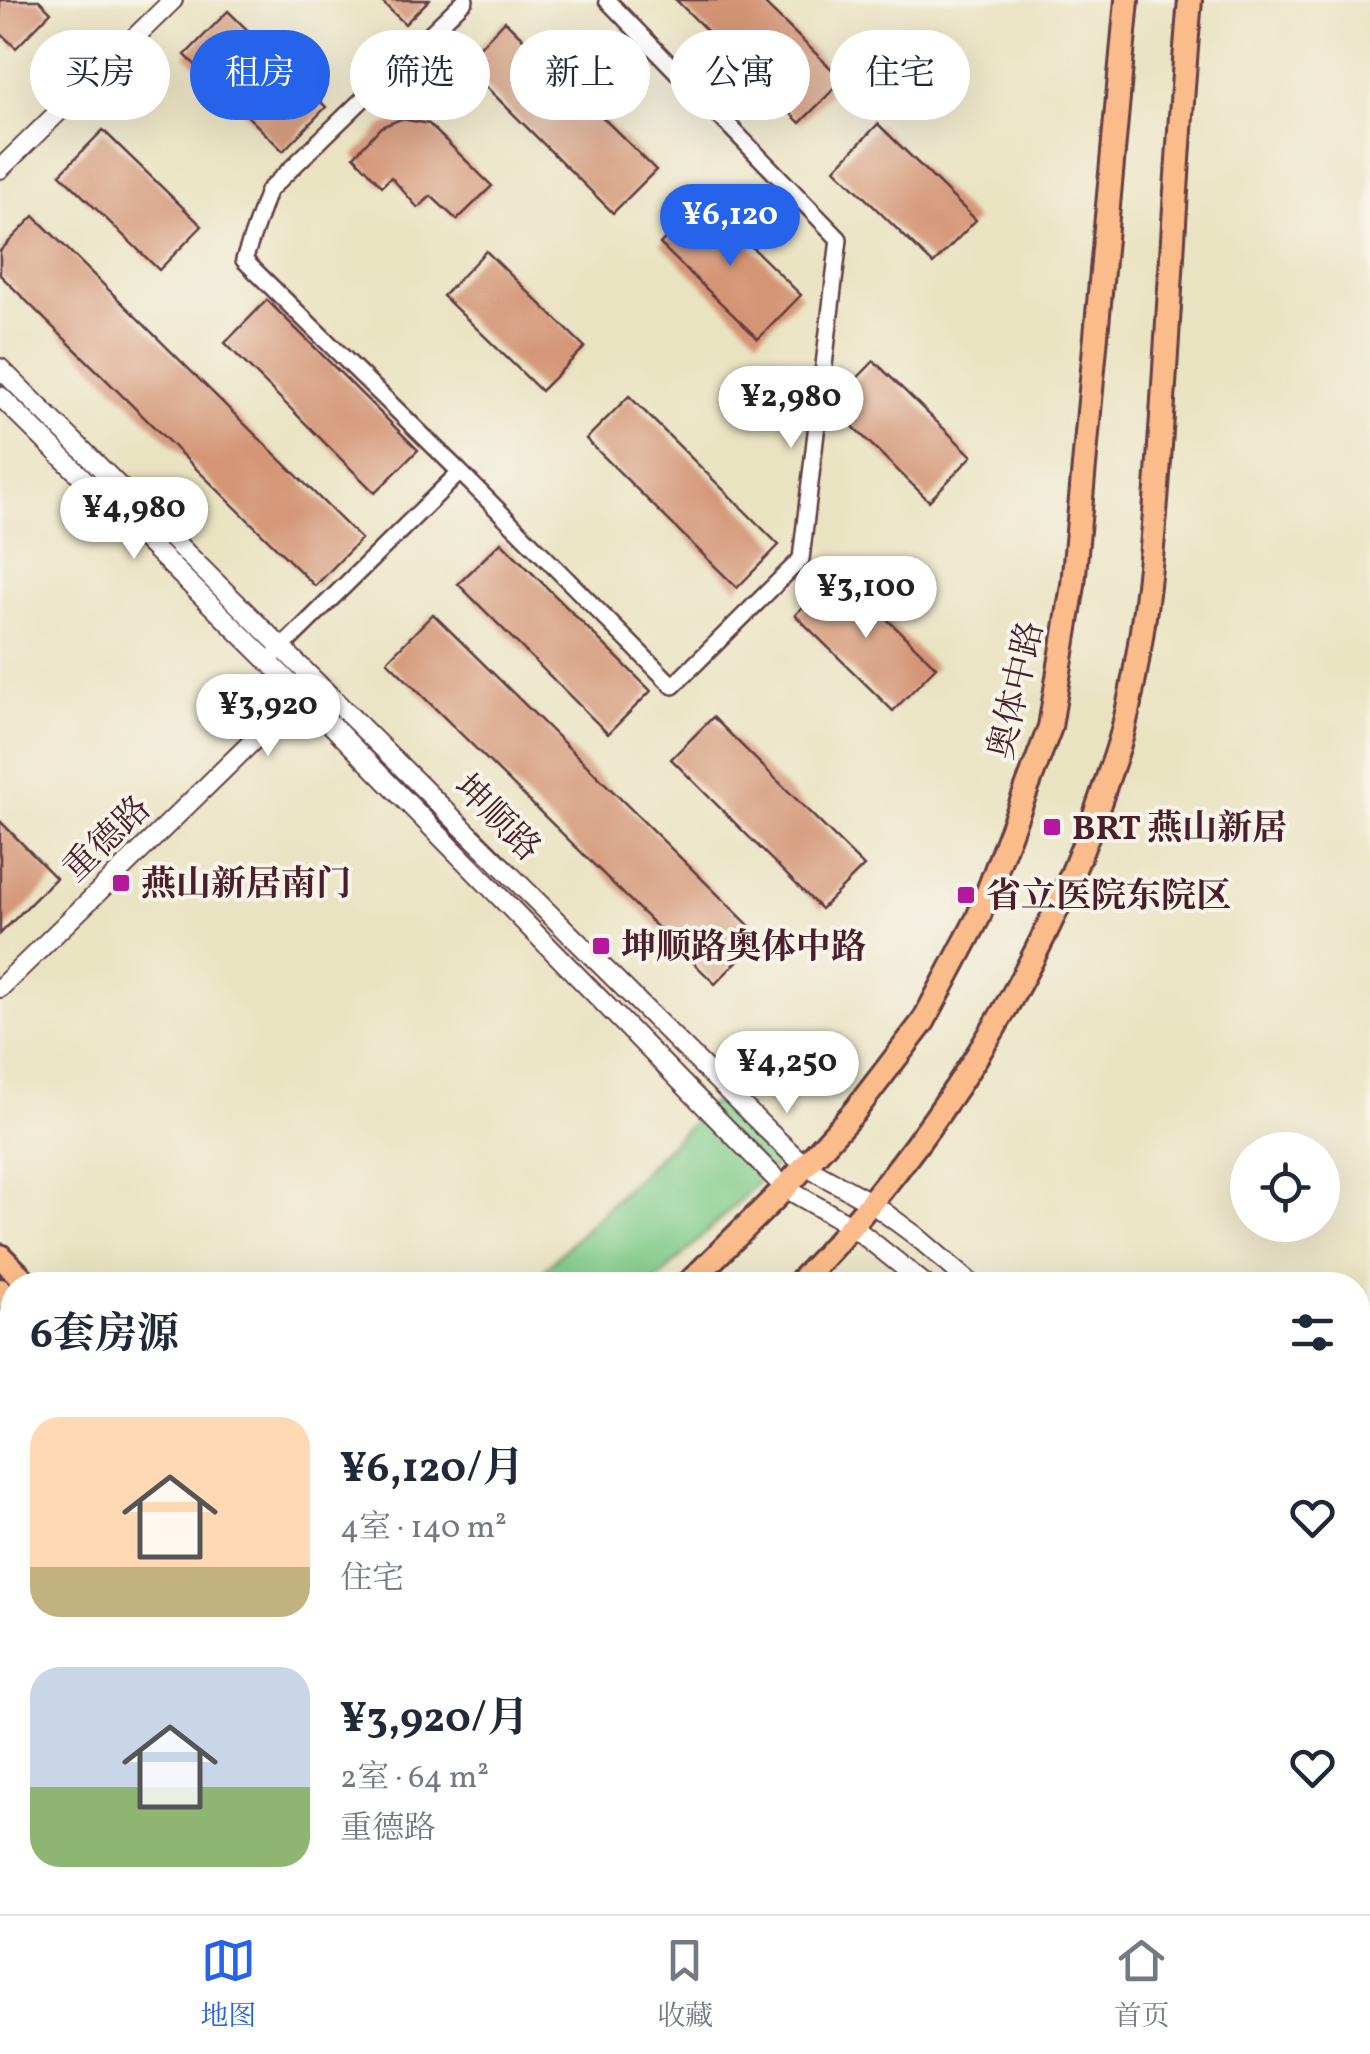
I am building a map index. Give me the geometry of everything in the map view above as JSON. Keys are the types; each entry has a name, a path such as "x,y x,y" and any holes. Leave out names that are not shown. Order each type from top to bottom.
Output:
{"main road":[{"name":"奥体中路","path":"701,1272 854,1112 923,1022 978,918 1050,726 1073,585 1126,0"},
{"path":"809,1272 852,1226 946,1102 1007,1002 1062,902 1122,733 1144,628 1190,0"}],"street":[{"path":"0,169 174,0"},
{"path":"465,0 268,191 244,260 674,686 800,559 839,239 607,0"},
{"name":"坤顺路","path":"0,368 274,654 301,694 785,1188 852,1226 910,1272"},
{"name":"坤顺路","path":"0,396 805,1166 870,1202 958,1272"},
{"path":"274,654 460,472"},
{"name":"重德路","path":"0,988 301,694"}],"green space":[{"path":"715,1100 782,1159 665,1272 542,1272"}],"building":[{"path":"0,0 39,0 51,12 16,48 0,33"},
{"path":"380,0 429,0 405,24"},
{"path":"676,0 761,0 792,30 706,30"},
{"path":"228,11 247,30 209,30"},
{"path":"505,21 514,30 510,30 510,111 490,91 490,36"},
{"path":"810,48 830,67 830,93 810,113"},
{"path":"251,120 313,120 283,151"},
{"path":"398,120 429,124 492,186 457,220 431,196 418,208 391,177 382,186 354,156 381,127"},
{"path":"519,120 605,120 656,170 613,213"},
{"path":"878,124 976,220 933,264 835,169"},
{"path":"103,130 202,226 159,270 60,174"},
{"path":"703,199 801,295 758,339 660,244"},
{"path":"34,216 361,539 315,586 0,275 0,251"},
{"path":"486,251 585,347 541,391 443,296"},
{"path":"267,300 418,450 375,493 225,343"},
{"path":"874,361 972,456 929,501 831,405"},
{"path":"629,396 779,545 737,588 586,439"},
{"path":"501,542 651,691 608,734 458,584"},
{"path":"838,571 936,667 893,711 795,615"},
{"path":"433,614 761,937 715,984 387,661"},
{"path":"713,717 864,866 821,909 671,759"},
{"path":"0,821 56,878 0,934"}],"place":[{"name":"BRT 燕山新居","path":"1052,827"},
{"name":"燕山新居南门","path":"121,883"},
{"name":"省立医院东院区","path":"966,895"},
{"name":"坤顺路奥体中路","path":"601,946"}]}
